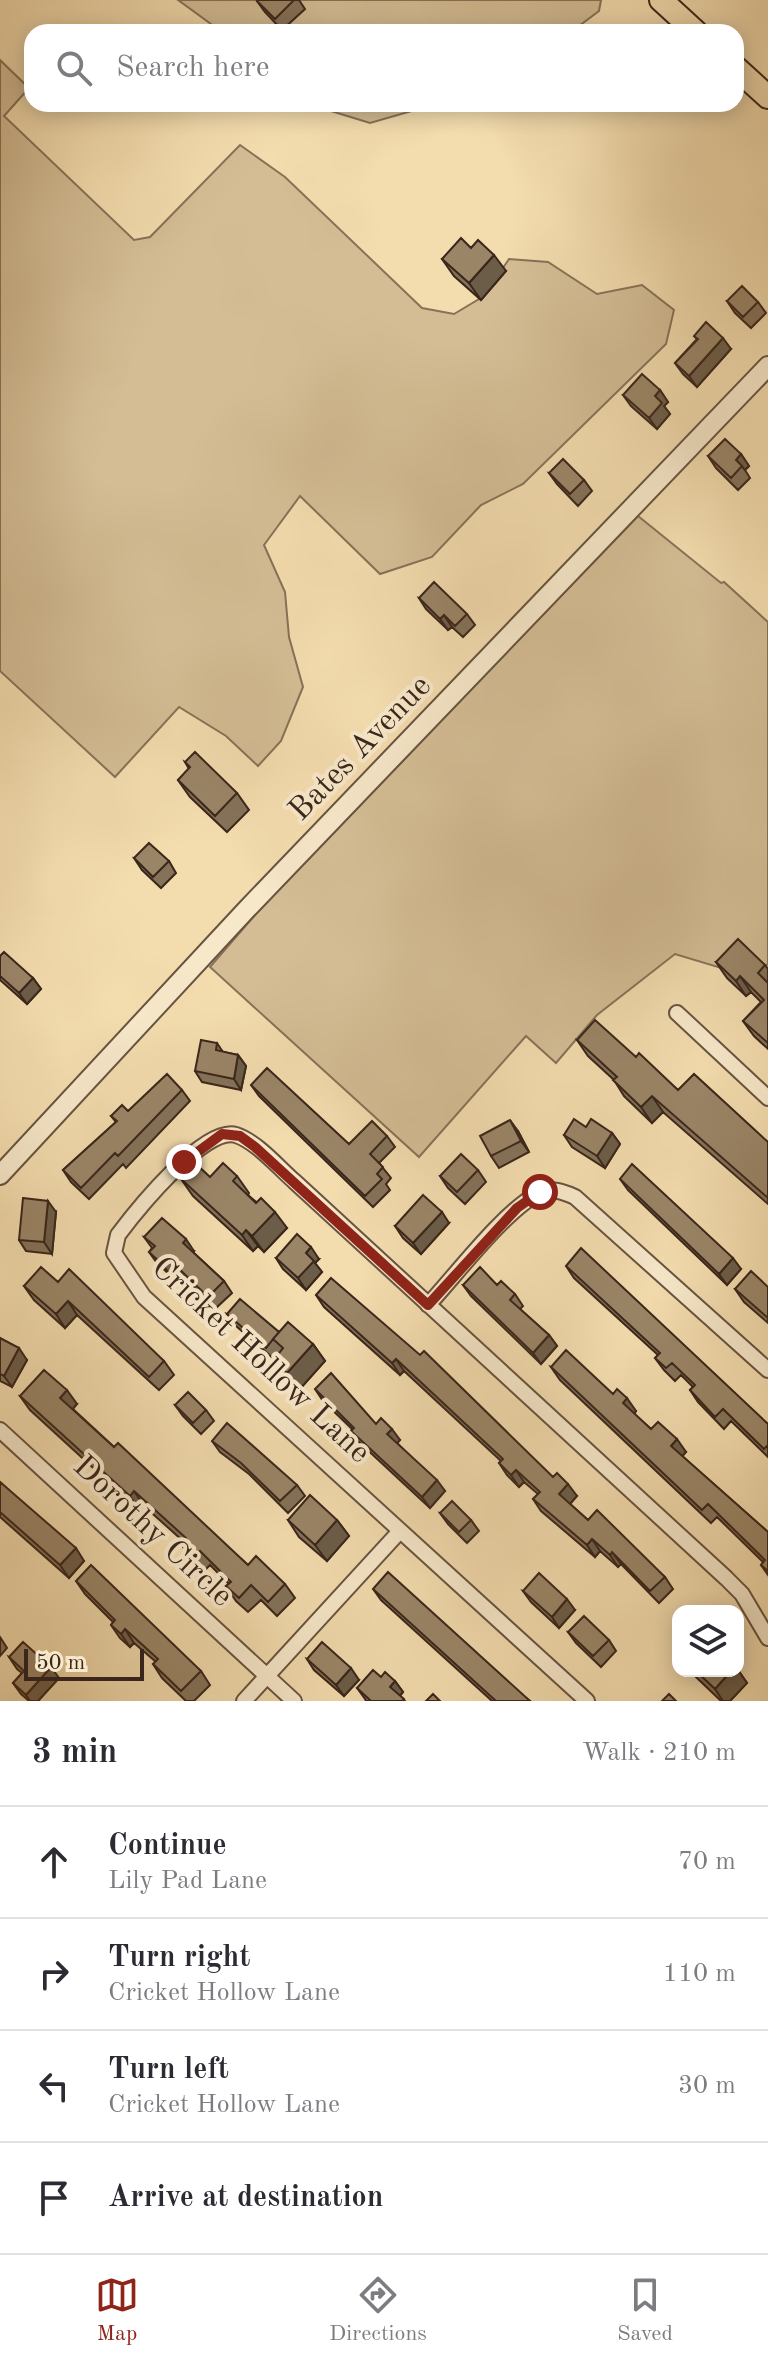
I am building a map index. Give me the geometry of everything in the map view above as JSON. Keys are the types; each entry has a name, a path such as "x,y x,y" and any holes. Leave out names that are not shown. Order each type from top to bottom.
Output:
{"main road":[{"path":"661,0 687,24"},
{"path":"744,75 768,97"}],"street":[{"name":"Bates Avenue","path":"0,1175 247,909 768,366"},
{"path":"677,1013 768,1098"},
{"name":"Cricket Hollow Lane","path":"587,1701 144,1297 124,1272 114,1246 118,1235 134,1214 201,1147 222,1134 231,1134 255,1147 742,1594 768,1638"},
{"path":"428,1305 517,1208 540,1192 564,1192 575,1197 768,1370"},
{"name":"Dorothy Circle","path":"0,1430 294,1701"},
{"path":"244,1701 400,1531"}],"shaded area":[{"path":"178,0 601,0 599,11 582,24 211,24"},
{"path":"0,60 24,83 24,94 4,116 134,240 150,237 240,145 285,177 422,308 454,314 484,296 509,259 548,262 597,294 642,285 674,310 666,344 523,484 481,505 432,557 380,574 300,496 264,545 285,592 289,637 303,687 281,741 258,766 226,736 179,707 115,777 0,671"},
{"path":"334,112 408,112 370,123"},
{"path":"638,516 721,583 724,582 768,622 768,964 751,977 675,954 597,1015 556,1063 526,1036 419,1157 210,967 254,916"}],"building":[{"path":"258,0 294,0 275,19"},
{"path":"461,238 471,248 478,240 494,255 469,283 442,259"},
{"path":"742,286 758,302 743,317 727,301"},
{"path":"706,322 723,338 689,376 675,363 698,339 694,336"},
{"path":"642,374 660,390 655,396 662,403 649,418 623,395"},
{"path":"725,439 741,454 736,460 742,466 731,478 708,456"},
{"path":"563,459 584,480 570,494 549,473"},
{"path":"434,582 467,614 455,626 444,615 440,619 419,598"},
{"path":"195,752 237,793 215,816 178,780 190,767 185,762"},
{"path":"149,843 169,861 153,877 134,858"},
{"path":"738,939 765,965 758,973 768,983 768,1043 743,1021 764,1000 740,976 736,981 716,962"},
{"path":"4,952 33,978 19,993 0,976 0,956"},
{"path":"595,1020 636,1057 639,1053 678,1090 694,1074 768,1142 768,1198 652,1096 641,1107 613,1080 617,1077 577,1040"},
{"path":"201,1040 217,1043 216,1050 238,1055 234,1079 195,1071"},
{"path":"267,1068 349,1144 372,1121 387,1136 370,1154 383,1167 377,1174 382,1179 365,1196 251,1085"},
{"path":"167,1074 182,1090 118,1156 115,1153 81,1188 63,1170 117,1121 111,1116 122,1105 128,1111"},
{"path":"574,1119 586,1127 591,1119 612,1133 597,1156 564,1135"},
{"path":"510,1120 521,1141 491,1156 480,1136"},
{"path":"461,1154 478,1170 457,1192 440,1176"},
{"path":"223,1163 237,1176 233,1181 256,1203 261,1198 275,1212 252,1236 246,1230 242,1235 181,1179 196,1164 210,1177"},
{"path":"632,1164 733,1258 719,1274 620,1179"},
{"path":"423,1195 442,1212 413,1243 395,1226"},
{"path":"23,1198 48,1201 44,1242 19,1240"},
{"path":"162,1218 186,1239 183,1243 224,1281 208,1297 169,1259 163,1265 149,1252 155,1246 144,1237"},
{"path":"297,1234 311,1247 306,1253 314,1261 298,1278 276,1258"},
{"path":"581,1248 768,1424 768,1447 764,1449 723,1409 715,1417 690,1390 695,1385 672,1363 666,1368 655,1358 660,1353 566,1266"},
{"path":"41,1267 58,1282 69,1269 164,1361 149,1377 68,1301 56,1314 24,1286"},
{"path":"480,1267 497,1285 501,1281 515,1294 510,1300 549,1335 533,1353 463,1285"},
{"path":"751,1271 768,1287 768,1318 735,1289"},
{"path":"331,1278 420,1355 424,1351 553,1477 557,1473 568,1484 559,1494 588,1520 597,1510 665,1577 650,1591 612,1552 610,1555 592,1539 587,1545 533,1499 540,1492 516,1470 511,1475 499,1463 503,1459 396,1359 392,1363 316,1295"},
{"path":"240,1299 279,1332 266,1348 227,1314"},
{"path":"288,1322 313,1344 287,1373 273,1361 283,1348 273,1339"},
{"path":"0,1338 19,1348 4,1376 0,1374"},
{"path":"566,1350 613,1394 617,1389 627,1398 623,1403 651,1429 658,1422 677,1439 671,1446 768,1532 768,1571 761,1565 765,1560 708,1504 702,1510 551,1367"},
{"path":"44,1370 67,1390 60,1398 114,1447 118,1443 248,1565 256,1556 285,1584 268,1602 251,1585 239,1598 226,1586 231,1582 200,1551 194,1557 181,1544 186,1538 134,1491 130,1496 20,1396"},
{"path":"331,1373 376,1424 381,1418 392,1429 387,1434 437,1480 422,1497 351,1431 354,1428 315,1389"},
{"path":"188,1392 206,1410 193,1423 175,1405"},
{"path":"227,1423 297,1485 280,1501 241,1463 212,1441"},
{"path":"0,1482 76,1548 60,1565 0,1512"},
{"path":"310,1495 337,1520 315,1545 288,1520"},
{"path":"452,1501 471,1520 459,1532 440,1513"},
{"path":"91,1565 201,1671 181,1691 153,1664 158,1659 125,1629 121,1634 111,1625 115,1620 76,1581"},
{"path":"388,1572 530,1701 496,1701 373,1589"},
{"path":"539,1573 567,1599 552,1617 523,1591"},
{"path":"584,1616 609,1640 593,1656 568,1632"},
{"path":"23,1642 51,1667 26,1695 13,1683 24,1671 9,1657"},
{"path":"322,1642 351,1668 336,1685 307,1659"},
{"path":"373,1670 381,1677 385,1672 395,1681 390,1687 404,1699 402,1701 371,1701 357,1688"},
{"path":"702,1677 726,1677 715,1689"},
{"path":"433,1694 440,1701 426,1701"},
{"path":"669,1694 676,1701 662,1701"}],"route":[{"path":"184,1162 222,1134 240,1136 294,1181 428,1305 517,1208 540,1192"}]}
